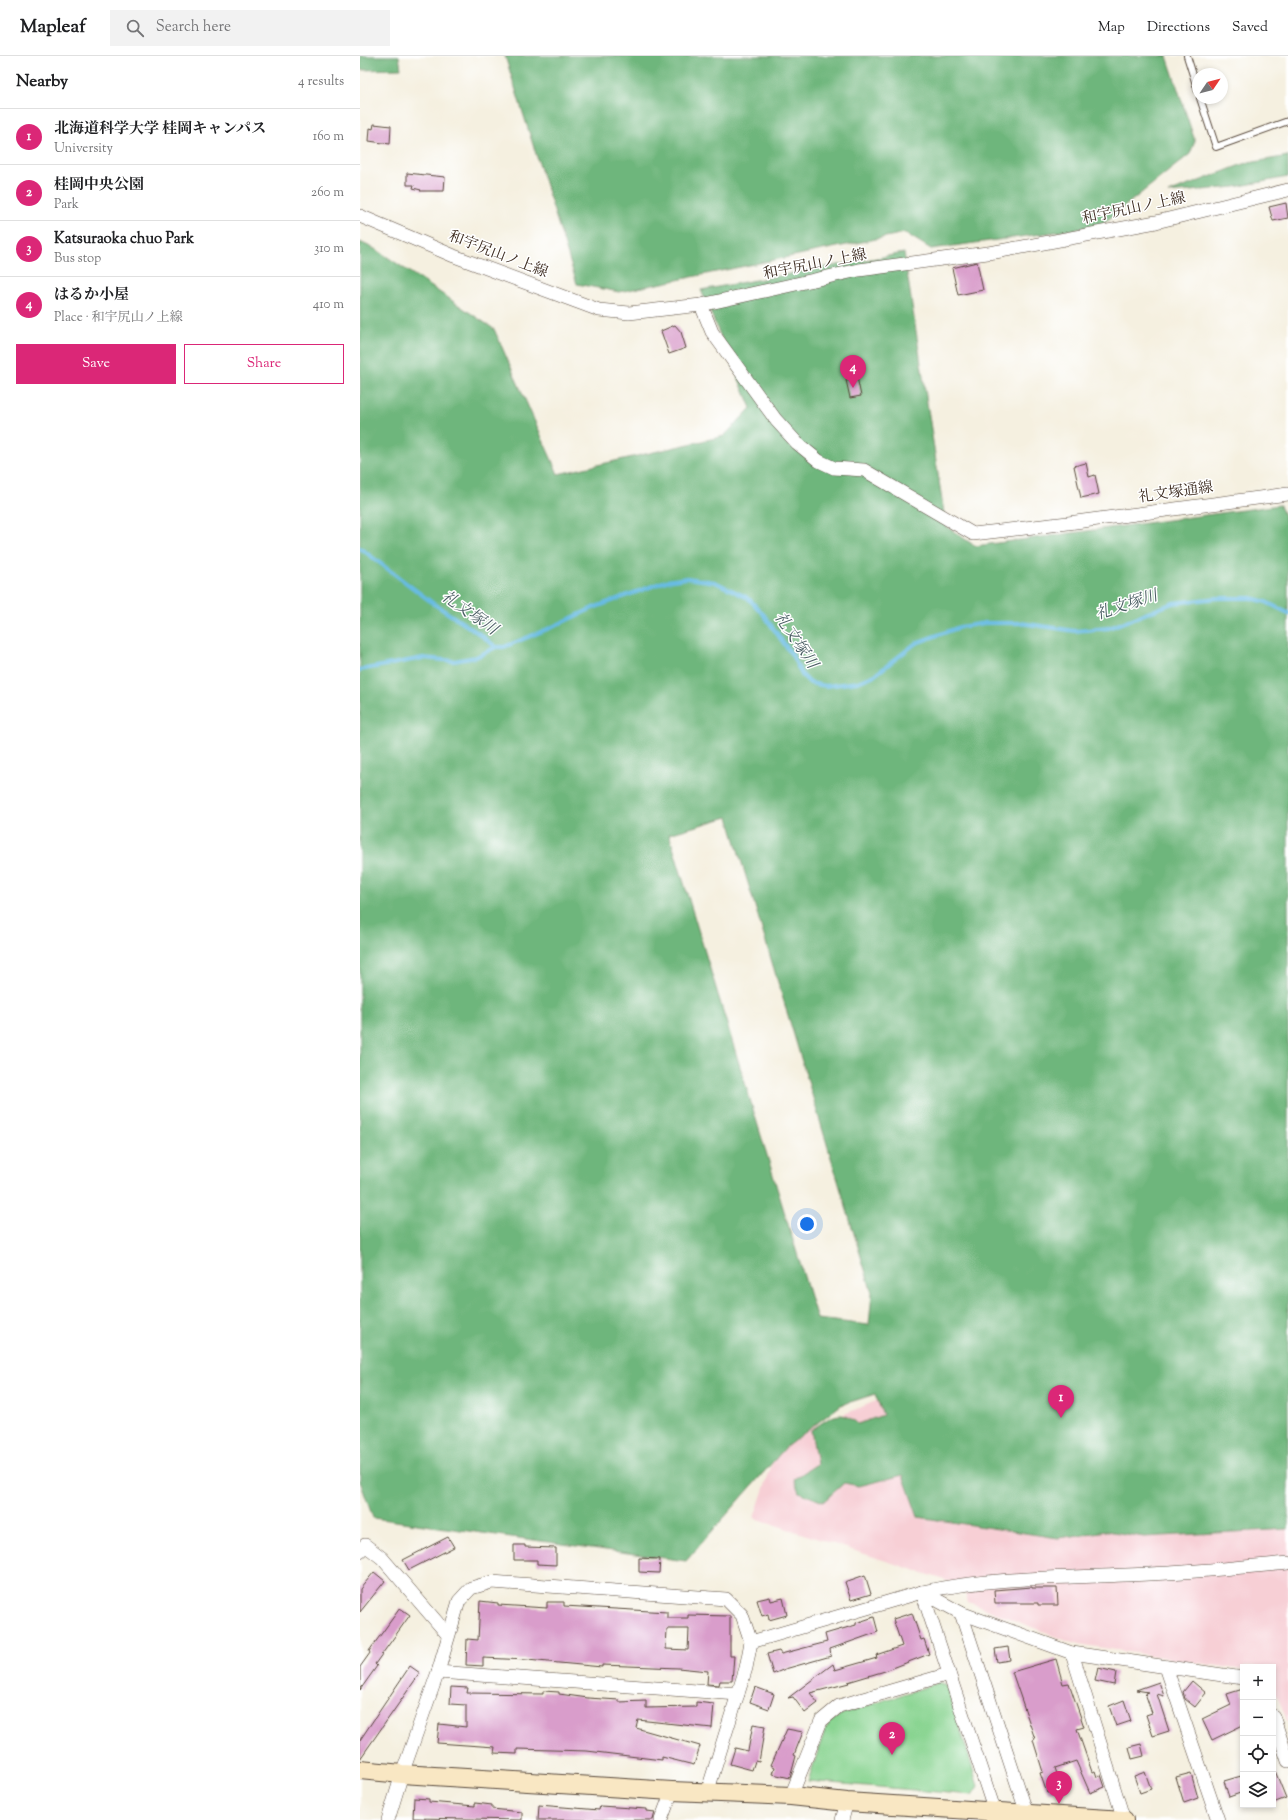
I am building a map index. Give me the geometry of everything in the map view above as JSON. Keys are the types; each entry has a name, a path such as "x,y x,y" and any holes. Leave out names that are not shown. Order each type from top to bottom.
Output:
{"street":[{"name":"和宇尻山ノ上線","path":"360,216 454,256 599,310 629,313 701,305 859,270 995,252 1156,222 1288,190"},
{"name":"礼文塚通線","path":"701,305 712,332 776,420 797,443 819,461 834,468 864,470 973,534 1288,494"},
{"path":"360,1551 365,1545 382,1558 448,1635"},
{"path":"751,1642 922,1592 946,1587 1030,1579 1150,1574 1288,1563"},
{"path":"388,1820 402,1774 438,1672 459,1601 471,1588 492,1582 726,1599 742,1615 751,1642 746,1668 708,1793"},
{"path":"922,1592 961,1613 1072,1653 1240,1678"},
{"path":"922,1592 996,1815"},
{"path":"961,1613 1028,1817"},
{"path":"360,1770 672,1791 792,1796 996,1815 1124,1820 1072,1653"},
{"path":"1166,1667 1218,1820"},
{"path":"438,1672 738,1694"},
{"path":"792,1796 821,1721 839,1706 949,1674"},
{"path":"1276,1725 1288,1761"},
{"path":"661,1820 672,1791"},
{"path":"842,1820 847,1802"}],"lane":[{"path":"1187,56 1192,72"},
{"path":"1202,104 1216,147 1288,121"}],"shaded area":[{"path":"1288,1097 1288,1723 1276,1693 1276,1664 1240,1664 1240,1670 1072,1643 968,1602 963,1586 754,1518 780,1440 886,1397"}],"green space":[{"path":"360,56 399,56 401,69 360,70"},
{"path":"505,56 1167,56 1195,141 1190,154 1100,226 931,249 905,233 619,292 577,284"},
{"path":"1288,156 1288,177 1235,187 1168,193 1243,164"},
{"path":"360,242 377,250 494,329 558,474 724,436 751,408 701,290 904,253 946,526 975,546 1280,505 1288,526 1288,1529 1144,1537 1107,1531 1058,1538 918,1517 903,1475 859,1486 844,1483 823,1502 799,1492 794,1479 817,1464 811,1430 834,1416 845,1416 858,1424 883,1415 875,1394 841,1405 786,1447 686,1561 373,1518 360,1481","holes":["728,817 872,1293 869,1325 817,1319 669,834"]},
{"path":"938,1683 947,1686 978,1786 972,1795 808,1781 825,1730 832,1721 842,1714"}],"building":[{"path":"374,124 391,126 390,144 369,141 370,128 373,129"},
{"path":"407,173 445,177 444,191 420,191 421,190 413,188 414,185 407,185"},
{"path":"1286,203 1288,218 1273,221 1269,207"},
{"path":"977,262 983,290 958,295 952,268"},
{"path":"675,325 681,332 686,348 669,354 661,331"},
{"path":"857,377 861,396 850,398 846,380"},
{"path":"1086,463 1089,477 1095,475 1099,494 1081,498 1074,466"},
{"path":"448,1537 454,1547 409,1570 403,1560"},
{"path":"514,1545 525,1545 525,1547 556,1548 556,1565 537,1564 537,1560 514,1560"},
{"path":"639,1558 660,1559 659,1573 639,1572"},
{"path":"374,1572 385,1581 360,1612 360,1589"},
{"path":"865,1575 871,1594 851,1600 845,1582"},
{"path":"1032,1587 1057,1588 1058,1605 1038,1605 1038,1603 995,1603 994,1590"},
{"path":"770,1597 771,1601 783,1598 787,1615 769,1620 768,1614 762,1616 757,1600"},
{"path":"480,1601 498,1603 498,1605 547,1608 547,1602 564,1602 564,1606 667,1612 667,1618 688,1618 688,1615 730,1616 730,1656 734,1656 732,1681 720,1681 719,1685 707,1684 708,1671 678,1668 602,1665 602,1667 527,1660 483,1658 483,1666 466,1665 467,1639 478,1640","holes":["667,1629 689,1629 688,1650 666,1649"]},
{"path":"400,1608 410,1615 375,1664 377,1666 360,1690 360,1667 370,1653 369,1651"},
{"path":"912,1613 921,1640 924,1639 929,1654 885,1671 848,1682 849,1683 810,1693 818,1703 805,1713 793,1697 788,1698 833,1664 835,1670 877,1658 876,1655 902,1646 893,1619"},
{"path":"874,1617 878,1632 830,1649 831,1656 785,1669 773,1674 767,1654 779,1651 781,1654 827,1642 825,1634 856,1625 856,1623"},
{"path":"1008,1647 1010,1660 997,1662 995,1649"},
{"path":"1056,1659 1063,1684 1069,1683 1084,1727 1077,1729 1092,1772 1095,1771 1097,1777 1101,1775 1105,1787 1090,1793 1076,1761 1055,1768 1062,1788 1047,1793 1040,1773 1043,1772 1033,1740 1035,1739 1012,1672"},
{"path":"410,1666 420,1673 360,1759 360,1740"},
{"path":"1098,1668 1116,1672 1114,1685 1095,1681"},
{"path":"1192,1681 1206,1693 1195,1707 1185,1699 1183,1692"},
{"path":"1159,1682 1164,1696 1157,1694 1169,1731 1153,1736 1146,1715 1152,1713 1145,1693 1148,1692 1136,1690"},
{"path":"451,1687 468,1688 467,1693 543,1694 543,1691 559,1692 559,1694 588,1698 619,1700 619,1702 646,1701 646,1708 696,1707 696,1702 714,1704 712,1728 638,1720 636,1728 700,1746 694,1765 662,1757 662,1760 587,1751 517,1749 517,1754 494,1753 495,1747 437,1743 439,1724 466,1727 466,1705 450,1704"},
{"path":"755,1687 774,1694 769,1709 750,1702"},
{"path":"1240,1690 1240,1726 1212,1740 1202,1719 1231,1705 1227,1694"},
{"path":"1124,1700 1131,1721 1116,1726 1109,1706"},
{"path":"753,1724 765,1726 759,1762 755,1761 752,1770 730,1764 735,1748 748,1751"},
{"path":"787,1729 803,1732 794,1755 796,1756 790,1778 773,1774 775,1767 771,1765"},
{"path":"1141,1744 1144,1756 1132,1759 1129,1747"},
{"path":"1145,1772 1151,1789 1140,1793 1134,1776"},
{"path":"1191,1773 1198,1798 1184,1803 1176,1777"},
{"path":"1276,1773 1286,1798 1276,1802"},
{"path":"1240,1776 1240,1793 1229,1797 1224,1781"},
{"path":"414,1798 429,1799 429,1802 475,1806 475,1803 492,1805 492,1809 522,1812 522,1820 413,1818"},
{"path":"539,1805 599,1810 600,1806 647,1809 647,1811 655,1812 653,1820 538,1820"}],"waterway":[{"name":"礼文塚川","path":"360,548 434,604 481,635 496,647"},
{"name":"礼文塚川","path":"360,670 423,658 454,661 476,657 496,647 504,647 550,628 593,608 666,581 687,578 715,582 748,598 764,615 792,655 802,675 810,683 826,686 858,682 875,675 916,643 960,627 985,623 1021,623 1075,631 1109,628 1173,603 1218,598 1251,598 1266,602 1288,613"}],"place":[{"name":"はるか小屋","path":"853,388"},
{"name":"北海道科学大学 桂岡キャンパス","path":"1061,1418"},
{"name":"桂岡中央公園","path":"892,1755"},
{"name":"Katsuraoka chuo Park","path":"1059,1804"}]}
